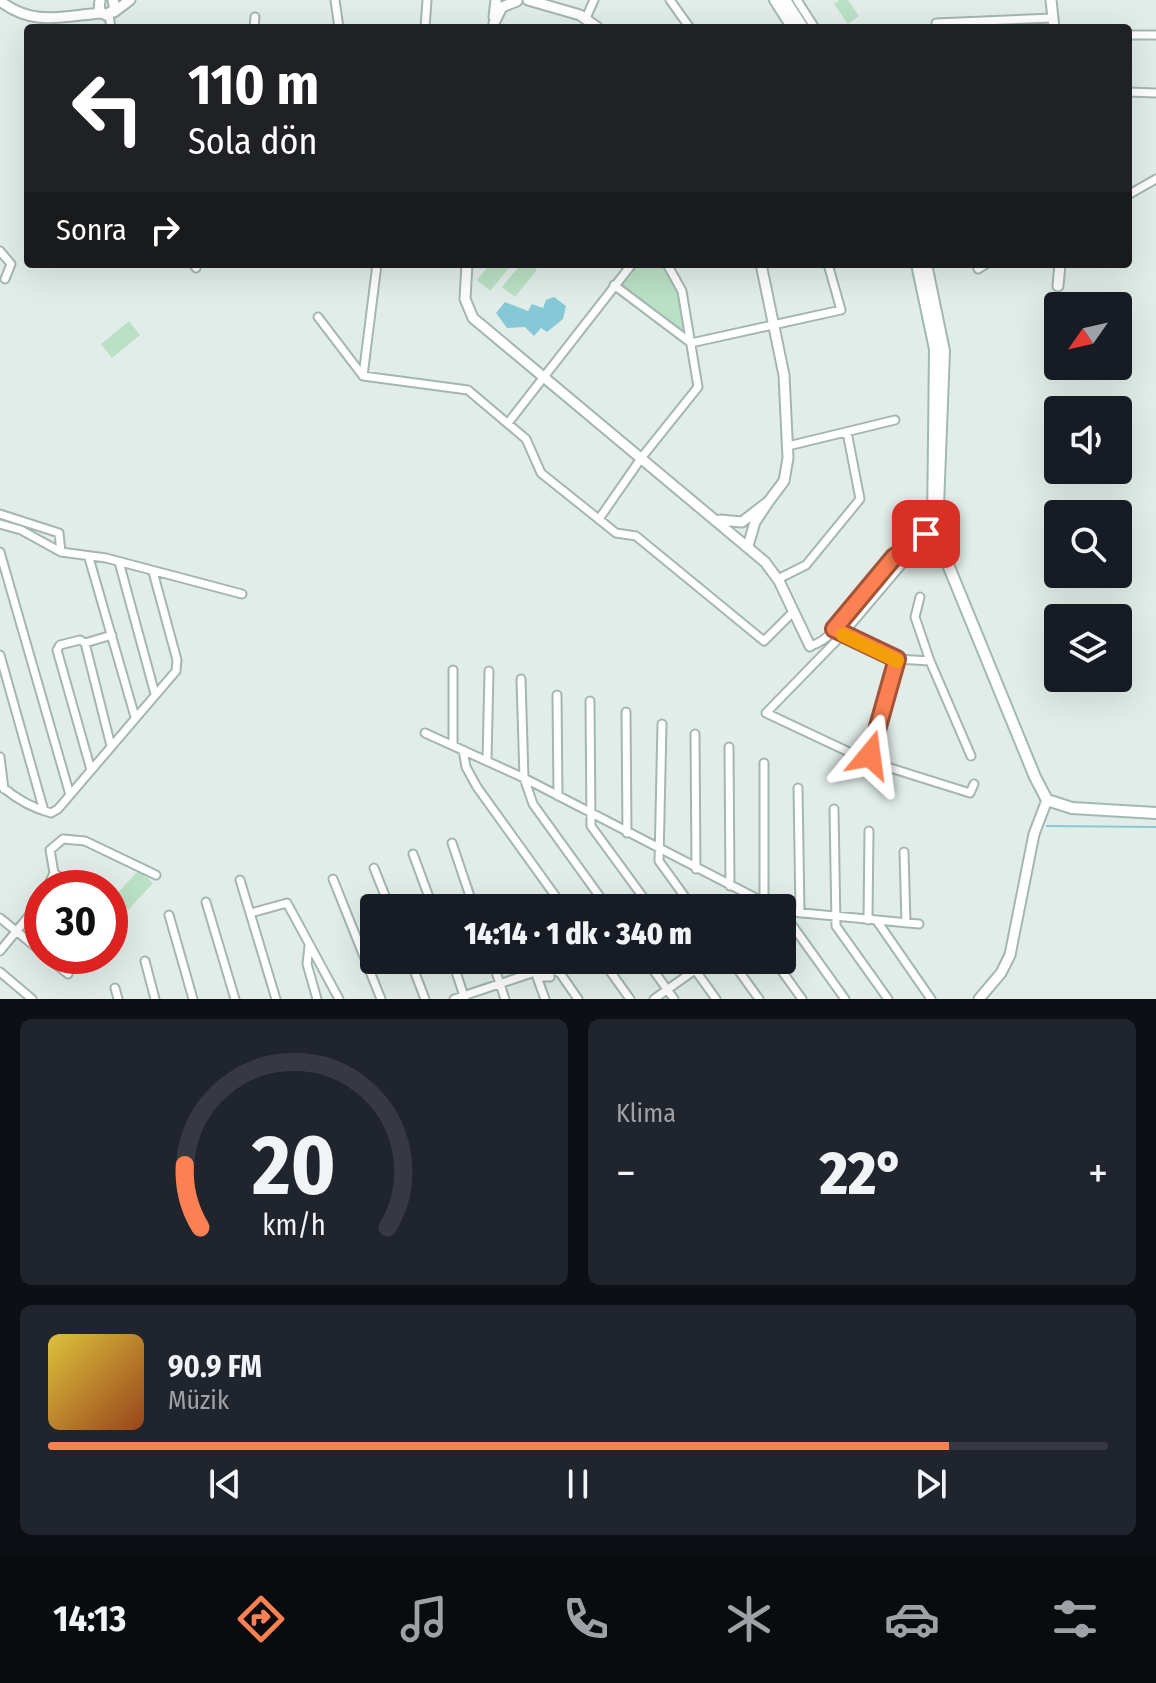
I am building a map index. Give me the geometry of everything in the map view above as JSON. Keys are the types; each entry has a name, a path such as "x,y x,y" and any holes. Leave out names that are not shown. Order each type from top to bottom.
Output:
{"main road":[{"path":"775,0 790,24"},
{"path":"785,0 800,24"},
{"path":"918,268 935,349 932,521 979,642 1047,800 1072,808 1156,813"},
{"path":"927,268 944,351 937,532"}],"street":[{"path":"104,9 113,0"},
{"path":"0,1 21,14 41,20 83,14 130,0"},
{"path":"335,0 338,24"},
{"path":"425,24 427,0"},
{"path":"493,24 496,0"},
{"path":"494,24 502,7 514,0 530,1 586,18 593,24"},
{"path":"586,18 594,0"},
{"path":"670,0 687,24"},
{"path":"797,0 812,24"},
{"path":"936,23 1054,23 1051,0"},
{"path":"254,24 255,17"},
{"path":"1132,35 1156,35"},
{"path":"1132,92 1156,93"},
{"path":"1132,193 1156,179"},
{"path":"0,251 11,264 5,279"},
{"path":"363,376 376,268"},
{"path":"467,268 465,299 473,318 745,543 778,579 810,646 834,629 894,557 909,544 937,532"},
{"path":"622,268 625,271"},
{"path":"508,423 628,268"},
{"path":"599,519 642,457 698,387 682,291 669,268"},
{"path":"745,543 786,474 788,446 784,375 762,268"},
{"path":"614,285 691,343 841,310 829,268"},
{"path":"1058,286 1060,268"},
{"path":"318,317 363,376 468,390 526,439 541,473 616,533 636,536 764,641 793,612"},
{"path":"788,446 895,420"},
{"path":"778,579 806,565 860,499 847,432"},
{"path":"745,543 738,528 769,501"},
{"path":"0,514 59,533 61,552"},
{"path":"716,518 728,522 745,521"},
{"path":"0,524 21,530 61,552 119,562 242,594"},
{"path":"0,552 70,795"},
{"path":"89,558 135,717"},
{"path":"119,562 155,694"},
{"path":"903,563 842,635 766,713 868,761 970,793 974,784"},
{"path":"0,757 2,787 18,801 51,813 58,809 176,671 177,660 153,572"},
{"path":"920,597 915,617 930,661 971,756"},
{"path":"834,629 897,659 930,661"},
{"path":"85,643 112,635"},
{"path":"91,770 57,650 60,645 80,640 85,643 111,746"},
{"path":"0,655 44,811"},
{"path":"868,761 897,659"},
{"path":"453,670 453,743"},
{"path":"487,761 489,671"},
{"path":"521,679 524,778 533,804 598,894"},
{"path":"557,695 558,796"},
{"path":"590,701 591,826 641,894"},
{"path":"626,712 627,833"},
{"path":"662,724 659,861 683,894"},
{"path":"425,733 453,743 524,778 745,894"},
{"path":"695,734 696,869"},
{"path":"729,747 730,886"},
{"path":"463,750 466,767 477,787 554,894"},
{"path":"764,763 764,894"},
{"path":"798,788 800,913"},
{"path":"979,999 1001,973 1010,955 1034,834 1047,800"},
{"path":"834,809 836,926 888,999"},
{"path":"869,831 872,920 931,999"},
{"path":"53,870 50,850 63,839 85,841 156,875"},
{"path":"452,843 469,894"},
{"path":"904,852 906,923"},
{"path":"413,854 428,894"},
{"path":"374,868 384,894"},
{"path":"333,879 381,999"},
{"path":"240,880 276,999"},
{"path":"206,902 235,999"},
{"path":"251,913 287,903 339,999"},
{"path":"796,913 919,924"},
{"path":"169,915 193,999"},
{"path":"0,918 24,938"},
{"path":"0,951 24,921"},
{"path":"796,931 845,999"},
{"path":"309,943 307,964 317,999"},
{"path":"145,961 155,999"},
{"path":"0,972 32,999"},
{"path":"415,974 425,999"},
{"path":"457,974 465,998"},
{"path":"497,974 505,999"},
{"path":"454,999 465,998 524,974"},
{"path":"538,974 545,999"},
{"path":"561,974 578,999"},
{"path":"612,974 630,999"},
{"path":"656,974 674,999"},
{"path":"654,999 689,974"},
{"path":"698,974 716,999"},
{"path":"741,974 759,999"},
{"path":"784,974 802,999"},
{"path":"115,988 118,999"}],"green space":[{"path":"839,0 848,0 859,16 848,24 834,4"},
{"path":"487,268 509,268 490,291 477,280"},
{"path":"518,268 537,270 515,297 502,287"},
{"path":"629,268 669,268 682,291 691,343 614,285"},
{"path":"129,321 140,335 112,358 101,344"},
{"path":"139,870 153,883 128,910 128,882"}],"water":[{"path":"554,297 566,306 563,319 547,332 541,328 534,336 525,327 507,328 496,313 505,302 528,311 532,304 543,308 546,300"}],"waterway":[{"path":"1047,826 1156,827"}],"slow traffic":[{"path":"843,635 897,661"}],"route":[{"path":"870,755 897,659 834,629 894,557 926,534"}]}
